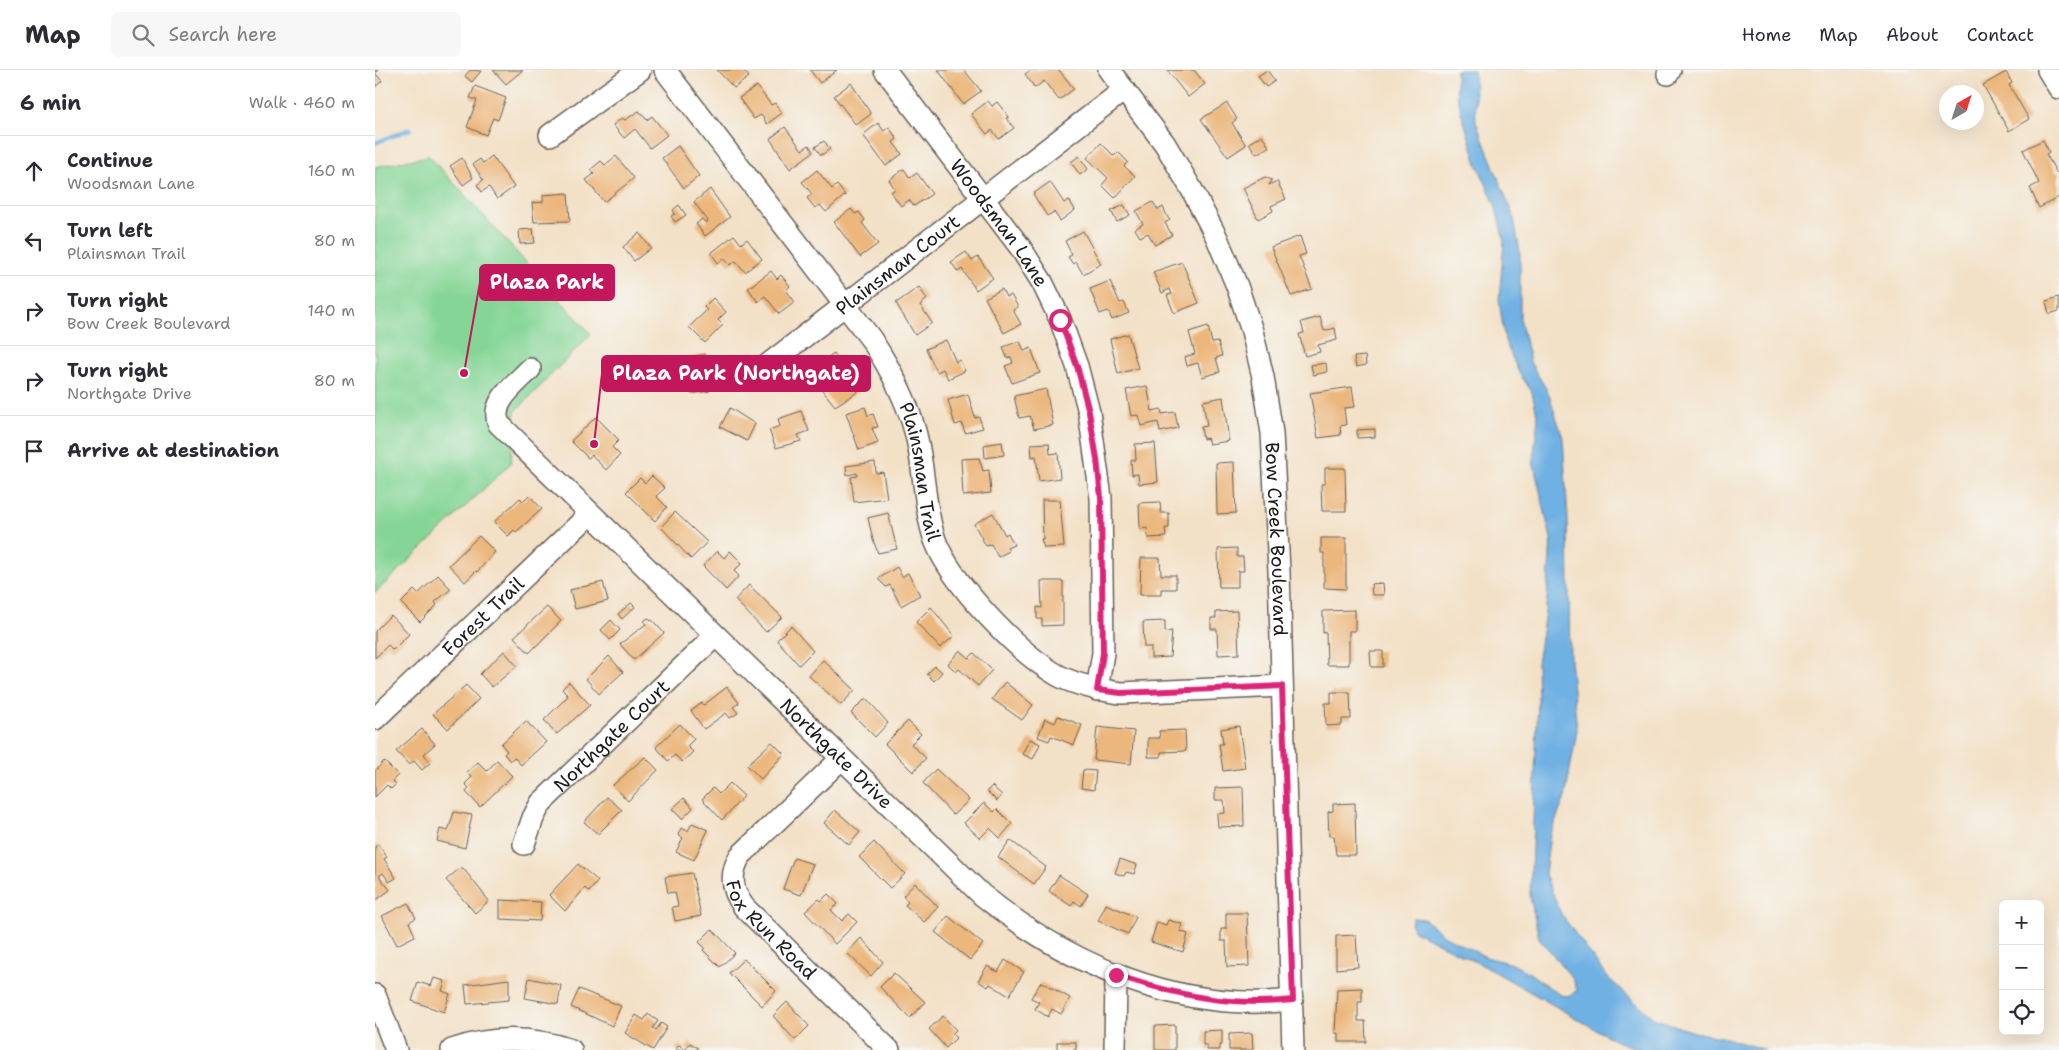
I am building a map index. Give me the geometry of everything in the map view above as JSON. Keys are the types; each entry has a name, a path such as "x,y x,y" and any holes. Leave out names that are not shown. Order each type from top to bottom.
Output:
{"street":[{"path":"550,135 639,70"},
{"name":"Plainsman Trail","path":"665,70 888,364 904,398 915,432 928,517 936,541 957,581 995,622 1039,663 1059,676 1097,690 1121,693 1282,686"},
{"name":"Woodsman Lane","path":"885,70 1020,247 1060,320 1077,366 1089,412 1101,498 1103,653 1097,690"},
{"name":"Bow Creek Boulevard","path":"1109,70 1165,144 1193,190 1230,270 1252,331 1263,377 1272,433 1279,570 1293,1050"},
{"path":"2048,70 2059,88"},
{"name":"Plainsman Court","path":"766,366 1124,90"},
{"name":"Northgate Drive","path":"530,369 496,407 495,417 499,424 982,895 1013,920 1046,942 1116,975 1155,988 1216,1001 1259,1004 1293,1000"},
{"name":"Forest Trail","path":"375,719 590,514"},
{"name":"Northgate Court","path":"524,844 533,818 541,803 715,636"},
{"name":"Fox Run Road","path":"841,759 740,856 733,875 733,887 744,908 889,1050"},
{"path":"1115,1050 1116,975"},
{"path":"375,995 396,1050"},
{"path":"452,1050 470,1044 499,1039 528,1039 571,1050"}],"green space":[{"path":"429,156 591,334 515,412 511,463 375,593 375,167"}],"water":[{"path":"1456,70 1474,70 1476,122 1514,218 1520,253 1520,318 1530,362 1548,392 1563,438 1568,519 1570,660 1577,730 1565,798 1550,834 1545,874 1561,914 1607,977 1653,1018 1694,1032 1726,1038 1765,1050 1644,1050 1618,1042 1488,968 1414,931 1411,924 1413,918 1424,919 1445,936 1486,957 1512,964 1528,972 1560,995 1570,996 1577,990 1573,979 1539,938 1530,897 1538,700 1537,664 1547,599 1551,539 1533,461 1538,419 1532,392 1519,373 1505,341 1499,300 1504,241 1495,204 1477,164 1461,112 1456,88"}],"building":[{"path":"470,70 481,71 472,82 465,76"},
{"path":"493,70 523,70 506,84"},
{"path":"717,70 744,70 749,77 734,88"},
{"path":"810,70 837,70 820,83"},
{"path":"938,70 964,70 981,91 963,104"},
{"path":"1031,70 1059,70 1074,89 1059,100 1044,81 1035,88 1025,74"},
{"path":"1167,70 1194,70 1205,84 1188,97"},
{"path":"1267,70 1275,81 1266,87 1258,76"},
{"path":"2006,72 2012,83 2009,85 2029,119 2009,131 1983,85"},
{"path":"375,73 382,81 375,87"},
{"path":"851,83 871,114 856,125 834,96"},
{"path":"475,86 506,98 498,120 493,118 486,135 467,127 477,100 470,98"},
{"path":"757,86 771,105 775,103 782,113 767,124 761,115 754,119 739,98"},
{"path":"988,101 992,106 997,102 1009,117 1006,118 1014,128 999,139 992,130 987,134 971,114"},
{"path":"1227,103 1237,119 1232,123 1246,145 1228,157 1201,119"},
{"path":"639,111 647,120 652,116 667,135 650,148 635,129 624,138 613,125 622,118 625,120"},
{"path":"878,123 884,131 889,127 897,139 893,142 902,154 886,166 863,135"},
{"path":"785,127 802,150 809,145 813,152 790,169 770,139"},
{"path":"1262,135 1269,147 1256,154 1249,143"},
{"path":"2043,140 2049,152 2046,154 2056,173 2059,172 2059,197 2039,208 2030,188 2039,183 2023,150"},
{"path":"824,141 830,149 821,155 815,147"},
{"path":"1101,143 1114,156 1118,152 1128,162 1124,166 1135,176 1115,198 1102,185 1108,178 1087,158"},
{"path":"678,146 699,176 684,188 662,158"},
{"path":"492,156 514,187 497,199 489,187 482,192 477,185 483,180 473,164 480,159 483,163"},
{"path":"616,156 634,178 604,202 586,180 594,174 590,170 601,161 605,165"},
{"path":"1079,156 1088,169 1080,175 1071,162"},
{"path":"462,158 473,178 463,185 450,166"},
{"path":"904,169 910,178 917,173 932,194 914,206 909,200 901,206 891,192 895,189 889,180"},
{"path":"817,170 832,189 837,185 845,195 826,212 820,205 815,208 807,198 812,194 802,182"},
{"path":"1265,177 1272,180 1269,185 1277,181 1286,199 1271,206 1273,211 1258,219 1243,188"},
{"path":"1050,182 1064,203 1069,200 1075,210 1060,221 1054,212 1047,216 1033,194"},
{"path":"710,189 730,217 705,236 696,224 702,219 706,223 708,221 694,202"},
{"path":"568,193 570,221 534,222 532,203 543,202 543,195"},
{"path":"1153,202 1158,210 1163,207 1170,220 1165,223 1172,235 1155,245 1148,233 1140,237 1135,229 1143,224 1136,211"},
{"path":"679,205 686,215 675,222 671,216 675,214 673,210"},
{"path":"1124,205 1130,215 1117,222 1111,211"},
{"path":"851,209 855,214 859,212 865,220 862,223 878,244 860,257 834,222"},
{"path":"533,229 535,243 520,244 519,230"},
{"path":"1083,231 1101,264 1083,274 1076,262 1073,264 1068,257 1072,255 1065,241"},
{"path":"639,233 651,248 634,261 623,247"},
{"path":"734,235 741,244 747,239 762,259 745,272 736,261 730,265 724,258 718,263 711,253"},
{"path":"1300,236 1306,254 1299,256 1312,289 1291,296 1271,247"},
{"path":"966,252 972,261 978,257 993,278 976,290 962,269 958,272 951,262"},
{"path":"1182,262 1199,303 1174,313 1167,295 1172,294 1170,289 1162,293 1153,272"},
{"path":"771,271 777,279 781,275 790,286 786,290 795,302 779,314 765,296 758,302 748,288"},
{"path":"1110,281 1120,303 1124,302 1129,313 1112,320 1108,311 1100,314 1090,289"},
{"path":"919,287 927,299 920,305 932,323 915,335 896,303"},
{"path":"1002,289 1006,297 1011,295 1018,307 1013,310 1021,324 1004,333 985,298"},
{"path":"2059,297 2059,311 2049,314 2046,301"},
{"path":"713,298 726,312 718,320 723,325 705,343 689,327 707,310 704,307"},
{"path":"1320,317 1324,331 1335,328 1337,340 1318,345 1320,352 1305,356 1299,334 1304,333 1301,322"},
{"path":"1208,326 1212,343 1218,342 1222,356 1216,358 1220,372 1202,377 1198,363 1187,366 1185,357 1195,354 1189,332"},
{"path":"1128,334 1138,368 1118,374 1110,339"},
{"path":"946,340 956,362 960,360 965,371 948,379 943,369 937,372 926,349"},
{"path":"1020,341 1024,351 1031,348 1040,373 1012,383 1005,366 1013,363 1011,357 1007,358 1003,347"},
{"path":"834,353 858,392 835,406 816,382 824,377 816,365"},
{"path":"705,354 710,391 691,394 684,358"},
{"path":"1365,356 1366,365 1356,367 1354,357"},
{"path":"1326,363 1327,372 1313,375 1311,365"},
{"path":"1147,386 1152,411 1161,409 1162,414 1175,412 1178,428 1160,432 1158,422 1141,426 1138,415 1131,416 1126,390"},
{"path":"1352,387 1355,407 1344,408 1346,425 1340,426 1341,435 1318,438 1310,393"},
{"path":"1046,389 1053,425 1034,429 1030,416 1019,418 1014,396"},
{"path":"968,394 975,418 979,417 983,428 965,433 962,423 955,425 948,400"},
{"path":"1223,397 1229,441 1209,444 1207,438 1203,439 1201,427 1207,426 1203,401"},
{"path":"865,407 868,416 873,414 878,427 872,428 878,443 859,450 846,413"},
{"path":"730,408 755,424 747,441 720,427"},
{"path":"801,411 809,431 798,435 801,441 776,448 769,430 780,426 778,419"},
{"path":"596,417 619,440 612,447 620,455 606,470 592,455 588,458 571,441"},
{"path":"1375,429 1375,437 1357,438 1357,430"},
{"path":"1002,442 1004,455 985,458 984,445"},
{"path":"1049,443 1050,454 1058,453 1060,478 1039,481 1036,456 1032,457 1031,444"},
{"path":"1155,443 1158,482 1139,484 1138,474 1132,475 1131,460 1136,460 1135,444"},
{"path":"979,458 983,471 989,470 991,493 963,496 961,459"},
{"path":"875,462 876,473 883,472 887,498 854,502 851,477 857,476 857,473 847,475 846,466"},
{"path":"1234,462 1236,513 1217,514 1216,463"},
{"path":"1325,468 1345,468 1346,511 1322,511 1321,484 1325,484"},
{"path":"652,476 665,488 656,496 667,507 655,521 626,492 640,478 645,483"},
{"path":"529,495 542,509 516,532 514,530 508,536 494,522 520,498 523,501"},
{"path":"1042,500 1060,500 1064,547 1044,548 1041,539 1043,539"},
{"path":"1160,502 1161,513 1169,513 1169,528 1165,528 1166,537 1148,538 1147,528 1140,529 1139,503"},
{"path":"675,512 707,542 691,559 661,527"},
{"path":"888,513 897,549 878,553 868,518"},
{"path":"993,513 1005,535 1008,533 1014,545 1007,548 1009,551 998,557 991,544 986,546 974,524"},
{"path":"479,536 495,552 465,582 449,565"},
{"path":"1321,538 1346,538 1346,589 1324,588 1324,553 1321,553"},
{"path":"1237,548 1237,557 1243,557 1244,571 1238,571 1238,587 1219,587 1218,549"},
{"path":"717,551 724,558 730,551 742,563 734,571 739,576 726,590 703,566"},
{"path":"1141,558 1160,558 1161,575 1176,575 1176,589 1161,589 1161,595 1140,595"},
{"path":"897,567 902,577 908,573 920,595 901,606 890,585 886,587 878,579"},
{"path":"438,575 451,589 435,602 437,605 420,622 401,603 414,590 418,594"},
{"path":"1041,581 1063,581 1063,625 1042,626 1042,619 1037,619 1037,607 1042,608"},
{"path":"603,582 608,601 575,609 570,590"},
{"path":"1383,583 1384,595 1372,595 1371,584"},
{"path":"749,585 782,617 766,632 735,600"},
{"path":"631,603 635,607 622,619 618,614"},
{"path":"547,607 561,621 529,653 514,637"},
{"path":"931,607 954,636 940,648 916,622"},
{"path":"1355,610 1355,631 1349,631 1349,665 1327,665 1326,632 1323,633 1323,611"},
{"path":"1237,611 1239,654 1218,655 1217,629 1211,629 1211,618 1216,618 1216,612"},
{"path":"391,615 409,634 393,650 388,645 375,658 375,631"},
{"path":"648,618 664,633 634,660 620,644 646,624 644,621"},
{"path":"611,620 620,630 610,640 601,630"},
{"path":"1165,621 1165,632 1172,631 1170,657 1151,658 1151,647 1144,647 1143,622"},
{"path":"791,626 813,651 799,665 777,640"},
{"path":"960,650 969,658 974,653 992,670 978,686 959,669 956,672 948,664"},
{"path":"504,651 517,666 492,687 480,674"},
{"path":"1370,651 1383,651 1383,667 1371,667"},
{"path":"609,656 623,672 599,694 586,679"},
{"path":"823,660 855,690 841,705 809,676"},
{"path":"935,666 942,672 934,681 927,674"},
{"path":"569,682 590,705 557,734 544,720 568,696 562,689"},
{"path":"1005,682 1033,705 1022,720 992,699"},
{"path":"466,685 479,699 448,729 433,714"},
{"path":"727,687 739,703 733,707 738,713 730,718 726,713 704,729 691,711 702,703 704,705"},
{"path":"1331,692 1350,692 1351,719 1342,719 1342,725 1326,726 1325,703 1331,703"},
{"path":"866,698 888,723 875,737 851,713"},
{"path":"1058,716 1082,725 1074,745 1051,736 1049,741 1038,737 1045,719 1055,723"},
{"path":"526,721 546,742 521,765 514,757 510,761 504,754 507,751 501,744"},
{"path":"908,721 921,734 911,744 926,758 913,772 885,744"},
{"path":"680,724 694,739 687,746 693,752 682,762 675,755 668,761 656,747"},
{"path":"1239,726 1245,768 1223,771 1219,744 1223,744 1221,729"},
{"path":"1097,727 1134,731 1131,764 1094,760"},
{"path":"422,729 435,744 424,754 430,763 422,770 414,761 409,765 396,751"},
{"path":"1185,730 1186,751 1161,752 1161,757 1148,757 1148,738 1160,738 1159,731"},
{"path":"1030,739 1040,744 1033,759 1022,754"},
{"path":"772,742 784,754 761,779 747,765"},
{"path":"645,757 658,770 628,801 613,785"},
{"path":"497,760 512,776 480,807 466,792 469,788 465,784 472,777 467,772 478,762 487,771"},
{"path":"384,761 398,775 392,781 396,784 391,789 387,785 375,797 375,771"},
{"path":"936,769 969,800 953,815 923,783"},
{"path":"1083,770 1096,771 1094,790 1081,788"},
{"path":"730,783 744,796 722,820 702,799 713,788 719,794"},
{"path":"992,786 1002,795 997,801 987,791"},
{"path":"1243,787 1244,826 1218,827 1217,814 1225,813 1224,800 1215,800 1215,788"},
{"path":"607,797 622,810 598,834 584,822"},
{"path":"684,798 693,808 682,819 672,809"},
{"path":"984,803 994,812 997,809 1012,824 1000,838 990,828 980,838 964,823"},
{"path":"1355,803 1356,855 1336,855 1334,836 1329,836 1328,812 1333,811 1333,804"},
{"path":"835,810 860,832 849,845 824,823"},
{"path":"454,812 472,815 465,848 437,841 440,829 448,831"},
{"path":"692,823 708,830 694,860 676,852 683,838 678,835 681,828 688,831"},
{"path":"1010,840 1046,867 1034,884 998,857"},
{"path":"874,842 905,874 890,888 859,857"},
{"path":"378,844 387,857 384,859 396,878 389,882 383,873 379,876 390,890 375,901 375,847"},
{"path":"794,858 813,864 801,895 783,889"},
{"path":"1120,859 1137,865 1134,874 1126,872 1124,876 1115,873"},
{"path":"578,864 598,881 589,892 585,888 565,911 549,895"},
{"path":"460,868 463,868 489,901 475,913 446,880"},
{"path":"692,873 701,916 675,921 672,907 678,906 675,892 668,893 665,877"},
{"path":"1059,875 1088,894 1081,906 1074,901 1071,906 1049,891"},
{"path":"915,883 938,907 924,922 905,905 908,902 903,896"},
{"path":"828,894 838,904 831,910 842,921 849,914 857,922 835,944 805,912 819,899 821,901"},
{"path":"500,900 541,902 540,921 500,919"},
{"path":"408,903 416,918 409,922 415,936 397,945 382,916"},
{"path":"1106,904 1136,917 1128,934 1098,921"},
{"path":"1226,913 1247,913 1249,966 1227,967 1226,941 1221,941 1221,929 1226,929"},
{"path":"948,916 983,944 970,960 935,932"},
{"path":"1168,920 1182,924 1180,931 1188,934 1183,952 1151,942 1157,922 1166,925"},
{"path":"712,929 735,953 720,967 703,950 705,948 699,942"},
{"path":"1356,935 1358,967 1336,969 1336,936"},
{"path":"861,938 883,962 871,976 847,953"},
{"path":"744,959 776,991 762,1006 729,973"},
{"path":"1005,960 1024,972 1009,996 990,984 988,987 978,981 987,966 998,972"},
{"path":"894,973 925,1002 910,1018 880,987"},
{"path":"434,978 445,981 442,991 450,994 444,1012 412,1001 418,982 431,986"},
{"path":"529,978 561,985 558,1004 525,998"},
{"path":"509,979 509,1000 467,1004 465,985"},
{"path":"1041,982 1070,998 1061,1014 1052,1009 1048,1017 1035,1009 1039,1002 1031,998"},
{"path":"1362,988 1362,1002 1358,1002 1358,1021 1365,1021 1366,1042 1338,1042 1338,1033 1335,1033 1337,989"},
{"path":"579,989 621,1006 612,1026 571,1007"},
{"path":"787,1002 809,1026 795,1040 773,1016"},
{"path":"648,1014 658,1021 653,1028 656,1030 661,1023 667,1027 653,1050 625,1033 636,1015 644,1020"},
{"path":"943,1016 956,1030 952,1034 956,1038 946,1048 929,1029"},
{"path":"1175,1025 1175,1050 1155,1050 1155,1026"},
{"path":"1222,1030 1220,1050 1207,1050 1207,1045 1203,1045 1203,1031"},
{"path":"1252,1033 1253,1050 1229,1050 1229,1034"},
{"path":"1057,1042 1076,1042 1076,1050 1057,1050"},
{"path":"690,1043 698,1048 697,1050 685,1050"},
{"path":"679,1045 685,1050 675,1050"}],"waterway":[{"path":"375,143 410,129"}],"place":[{"name":"Plaza Park","path":"464,373"},
{"name":"Plaza Park (Northgate)","path":"594,444"}],"route":[{"path":"1060,320 1077,366 1089,412 1101,498 1103,653 1097,690 1121,693 1282,686 1293,1000 1259,1004 1216,1001 1185,996 1116,975"}]}
